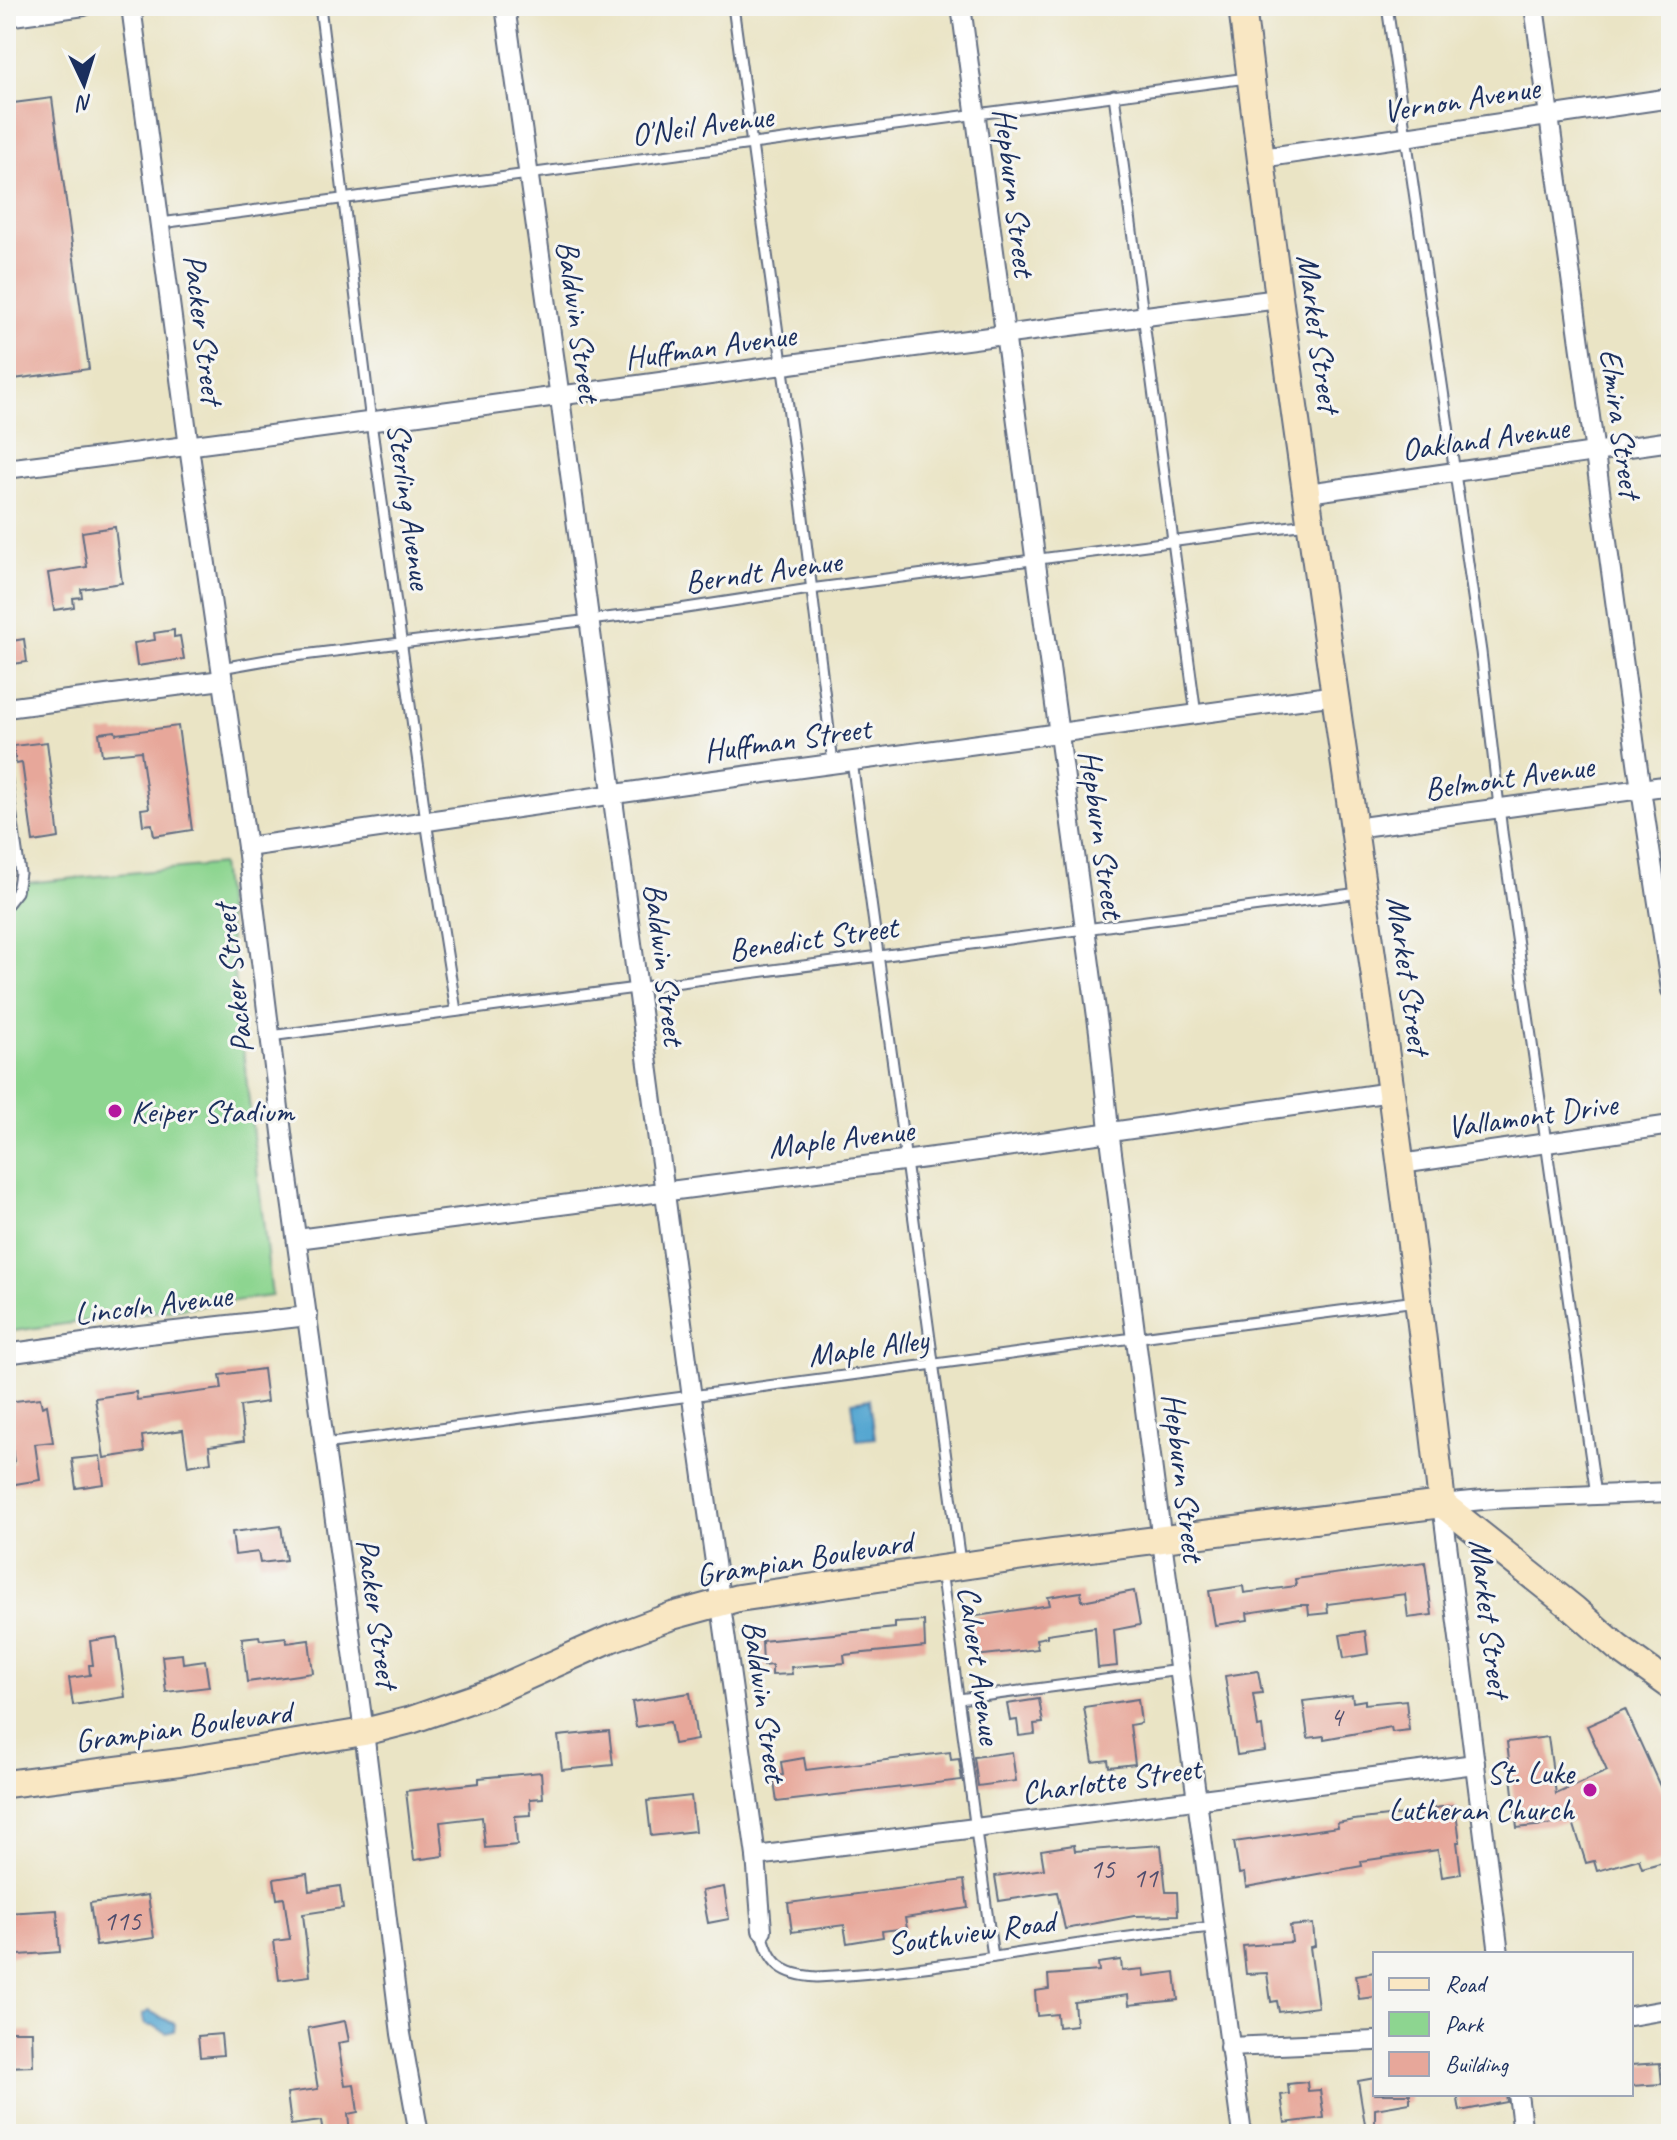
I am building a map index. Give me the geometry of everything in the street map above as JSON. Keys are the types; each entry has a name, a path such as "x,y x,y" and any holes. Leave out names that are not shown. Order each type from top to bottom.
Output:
{"main road":[{"name":"Market Street","path":"1242,6 1279,299 1401,1164 1442,1504"},
{"name":"Grampian Boulevard","path":"6,1784 194,1760 364,1732 411,1720 492,1692 541,1673 610,1639 721,1602 797,1588 1052,1553 1442,1504"},
{"path":"1442,1504 1617,1647 1671,1686"}],"street":[{"path":"6,17 84,6"},
{"name":"Packer Street","path":"131,6 189,447 247,847 401,2034 419,2134"},
{"name":"Baldwin Street","path":"505,6 756,1856 762,1930"},
{"name":"Hepburn Street","path":"961,6 1099,1032 1162,1541 1242,2134"},
{"name":"Elmira Street","path":"1534,6 1671,990"},
{"name":"Vernon Avenue","path":"1261,158 1671,98"},
{"name":"Huffman Avenue","path":"6,469 560,398 781,365 1279,299"},
{"name":"Oakland Avenue","path":"1308,493 1671,441"},
{"path":"6,708 221,674"},
{"name":"Huffman Street","path":"247,847 1336,695"},
{"name":"Belmont Avenue","path":"1354,828 1671,785"},
{"name":"Maple Avenue","path":"297,1239 906,1160 1391,1092"},
{"name":"Vallamont Drive","path":"1401,1164 1671,1125"},
{"name":"Lincoln Avenue","path":"6,1354 308,1316"},
{"path":"1442,1504 1671,1492"},
{"name":"Market Street","path":"1442,1504 1499,1952"},
{"name":"Charlotte Street","path":"756,1856 1475,1764"},
{"path":"1633,2016 1671,2009"},
{"path":"1229,2047 1373,2041"},
{"path":"1518,2096 1523,2134"}],"lane":[{"name":"Sterling Avenue","path":"320,6 371,422 426,821 456,1011"},
{"name":"Calvert Avenue","path":"733,6 801,501 810,589 880,956 932,1364 951,1569 959,1699 993,1957"},
{"path":"1387,6 1481,652 1499,809 1596,1495"},
{"name":"O'Neil Avenue","path":"161,223 1250,77"},
{"path":"1114,95 1196,715"},
{"name":"Berndt Avenue","path":"221,674 278,658 680,609 1034,558 1312,523"},
{"path":"6,774 20,873 17,892 6,906"},
{"name":"Benedict Street","path":"270,1036 1363,892"},
{"name":"Maple Alley","path":"324,1444 457,1424 692,1398 1419,1301"},
{"path":"959,1699 1180,1670"},
{"name":"Southview Road","path":"762,1930 770,1956 777,1965 801,1976 863,1974 1142,1934 1213,1927"}],"green space":[{"name":"Keiper Stadium","path":"221,864 272,1296 6,1332 6,885"}],"water":[{"path":"870,1399 875,1438 857,1440 852,1402"},
{"path":"149,2011 175,2024 174,2031 166,2033 145,2025 142,2015"}],"building":[{"path":"52,98 89,369 6,380 6,104"},
{"path":"115,527 122,583 81,589 82,597 73,598 74,607 54,610 48,573 87,567 82,532"},
{"path":"174,630 174,637 180,636 184,659 137,666 134,643 155,640 154,633"},
{"path":"24,639 27,662 6,665 6,642"},
{"path":"178,726 192,830 154,836 152,824 143,825 141,809 149,808 141,751 102,755 99,733 115,731 116,734"},
{"path":"47,742 59,838 33,842 22,763 16,764 13,746"},
{"path":"263,1369 267,1402 240,1406 244,1441 209,1446 211,1462 188,1466 183,1430 142,1436 144,1452 104,1458 95,1398 136,1392 137,1400 222,1389 220,1375"},
{"path":"40,1398 42,1407 47,1405 53,1442 35,1444 40,1480 9,1485 6,1464 14,1463 6,1402"},
{"path":"100,1456 104,1484 76,1488 72,1459"},
{"path":"281,1526 286,1560 260,1563 258,1552 235,1555 232,1532"},
{"path":"1425,1562 1432,1615 1408,1618 1405,1594 1327,1604 1328,1613 1309,1615 1308,1605 1299,1605 1247,1613 1248,1620 1215,1625 1209,1591 1243,1586 1244,1593 1296,1586 1295,1579"},
{"path":"1134,1591 1140,1625 1114,1630 1117,1666 1098,1668 1095,1627 1047,1634 1047,1637 1036,1639 1038,1649 975,1656 970,1617 1050,1605 1048,1597 1081,1592 1082,1601"},
{"path":"924,1621 925,1647 844,1655 845,1663 791,1667 792,1674 772,1675 772,1665 763,1666 762,1641 895,1628 895,1623"},
{"path":"1365,1631 1368,1654 1344,1658 1340,1635"},
{"path":"259,1636 260,1640 286,1637 287,1643 309,1640 313,1673 247,1682 242,1638"},
{"path":"117,1637 125,1697 73,1705 69,1678 90,1675 89,1665 93,1665 90,1641"},
{"path":"182,1654 183,1663 205,1660 209,1687 166,1692 162,1656"},
{"path":"1258,1671 1262,1693 1253,1694 1265,1751 1237,1755 1225,1676"},
{"path":"690,1693 697,1740 674,1744 670,1722 636,1727 632,1702"},
{"path":"1352,1695 1353,1702 1365,1700 1365,1704 1406,1700 1409,1730 1392,1732 1391,1727 1324,1739 1324,1736 1308,1738 1303,1701"},
{"path":"1039,1699 1043,1723 1034,1724 1035,1734 1019,1736 1017,1720 1010,1721 1007,1704"},
{"path":"1138,1699 1141,1723 1130,1725 1135,1764 1109,1767 1108,1760 1093,1762 1084,1707"},
{"name":"St. Luke Lutheran Church","path":"1625,1709 1664,1795 1671,1818 1671,1860 1642,1868 1639,1859 1597,1871 1594,1861 1586,1863 1573,1822 1517,1828 1507,1742 1548,1737 1556,1794 1607,1771 1587,1726"},
{"path":"609,1731 613,1765 562,1770 558,1736"},
{"path":"950,1752 951,1760 959,1759 962,1780 777,1802 773,1776 783,1775 781,1762 804,1758 806,1770"},
{"path":"1012,1752 1016,1781 978,1786 974,1757"},
{"path":"541,1772 543,1798 530,1799 531,1815 515,1816 517,1845 485,1848 482,1817 440,1822 444,1856 414,1860 406,1791 479,1783 479,1778"},
{"path":"691,1796 695,1831 651,1836 647,1801"},
{"path":"1455,1805 1461,1874 1442,1877 1438,1850 1361,1861 1362,1866 1246,1887 1244,1873 1239,1874 1234,1842"},
{"path":"1074,1845 1075,1851 1161,1845 1166,1892 1177,1892 1178,1915 1134,1916 1065,1929 1057,1892 999,1901 995,1876 1044,1869 1041,1850"},
{"path":"307,1874 309,1891 340,1886 343,1908 303,1914 310,1976 279,1980 274,1941 290,1939 284,1898 277,1899 274,1879"},
{"path":"964,1880 968,1908 905,1918 907,1928 882,1931 883,1937 847,1943 844,1925 792,1932 788,1903"},
{"path":"724,1887 729,1919 708,1923 702,1891"},
{"path":"148,1895 154,1938 96,1946 90,1903"},
{"path":"57,1910 60,1952 6,1956 6,1913"},
{"path":"1313,1924 1315,1946 1310,1947 1318,2007 1279,2012 1277,2001 1271,2002 1267,1973 1246,1974 1243,1946 1292,1942 1290,1926"},
{"path":"1121,1960 1122,1971 1143,1969 1144,1976 1175,1972 1178,2000 1129,2005 1128,1995 1074,2002 1076,2025 1058,2027 1057,2014 1037,2016 1035,1991 1049,1989 1048,1975 1099,1971 1098,1963"},
{"path":"1373,1972 1373,1997 1359,1999 1356,1975"},
{"path":"345,2021 349,2041 338,2043 345,2085 354,2084 358,2112 348,2114 350,2134 323,2134 321,2121 291,2125 287,2093 318,2089 308,2028"},
{"path":"6,2031 32,2031 33,2066 6,2067"},
{"path":"221,2034 223,2055 200,2057 198,2036"},
{"path":"1660,2063 1662,2084 1633,2086 1633,2065"},
{"path":"1373,2078 1373,2096 1410,2096 1410,2103 1375,2109 1375,2130 1366,2131 1358,2081"},
{"path":"1307,2082 1308,2091 1320,2090 1324,2118 1285,2123 1281,2095 1289,2094 1288,2084"},
{"path":"1457,2096 1506,2096 1507,2102 1460,2111"}],"place":[{"name":"Keiper Stadium","path":"115,1111"},
{"name":"St. Luke Lutheran Church","path":"1590,1790"}]}
